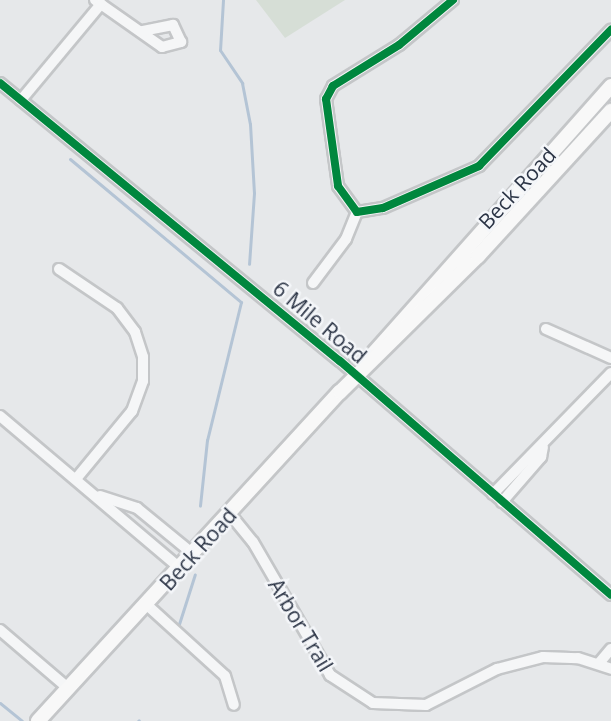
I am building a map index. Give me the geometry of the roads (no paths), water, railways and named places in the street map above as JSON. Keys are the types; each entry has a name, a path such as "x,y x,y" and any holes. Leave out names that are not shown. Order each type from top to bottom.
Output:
{"main road":[{"name":"Beck Road","path":"356,376 381,340 611,86"},
{"name":"Beck Road","path":"38,721 356,376 471,263 611,111"}],"street":[{"path":"357,212 338,186 326,99 333,86 399,45 453,0"},
{"path":"21,100 98,2 141,31"},
{"path":"357,212 383,208 479,166 611,30"},
{"name":"6 Mile Road","path":"0,83 356,376 611,596"},
{"path":"313,283 346,239 357,212"},
{"path":"59,269 117,308 135,332 143,357 143,381 132,411 76,479"},
{"path":"546,329 611,358"},
{"path":"502,502 541,457 543,447 611,373"},
{"path":"0,416 97,495 180,568"},
{"path":"493,494 533,449 543,447"},
{"path":"97,495 137,508 193,554"},
{"name":"Arbor Trail","path":"230,514 253,542 330,675 373,703 426,705 523,660 559,656 600,662 611,669"},
{"path":"147,605 225,676 234,705"},
{"path":"0,630 69,689"},
{"path":"600,662 611,649"}],"waterway":[{"path":"223,0 220,50 242,83 250,124 254,193 249,264"},
{"path":"70,159 241,302 207,440 200,506"},
{"path":"179,624 195,574"},
{"path":"0,703 22,721"}]}
